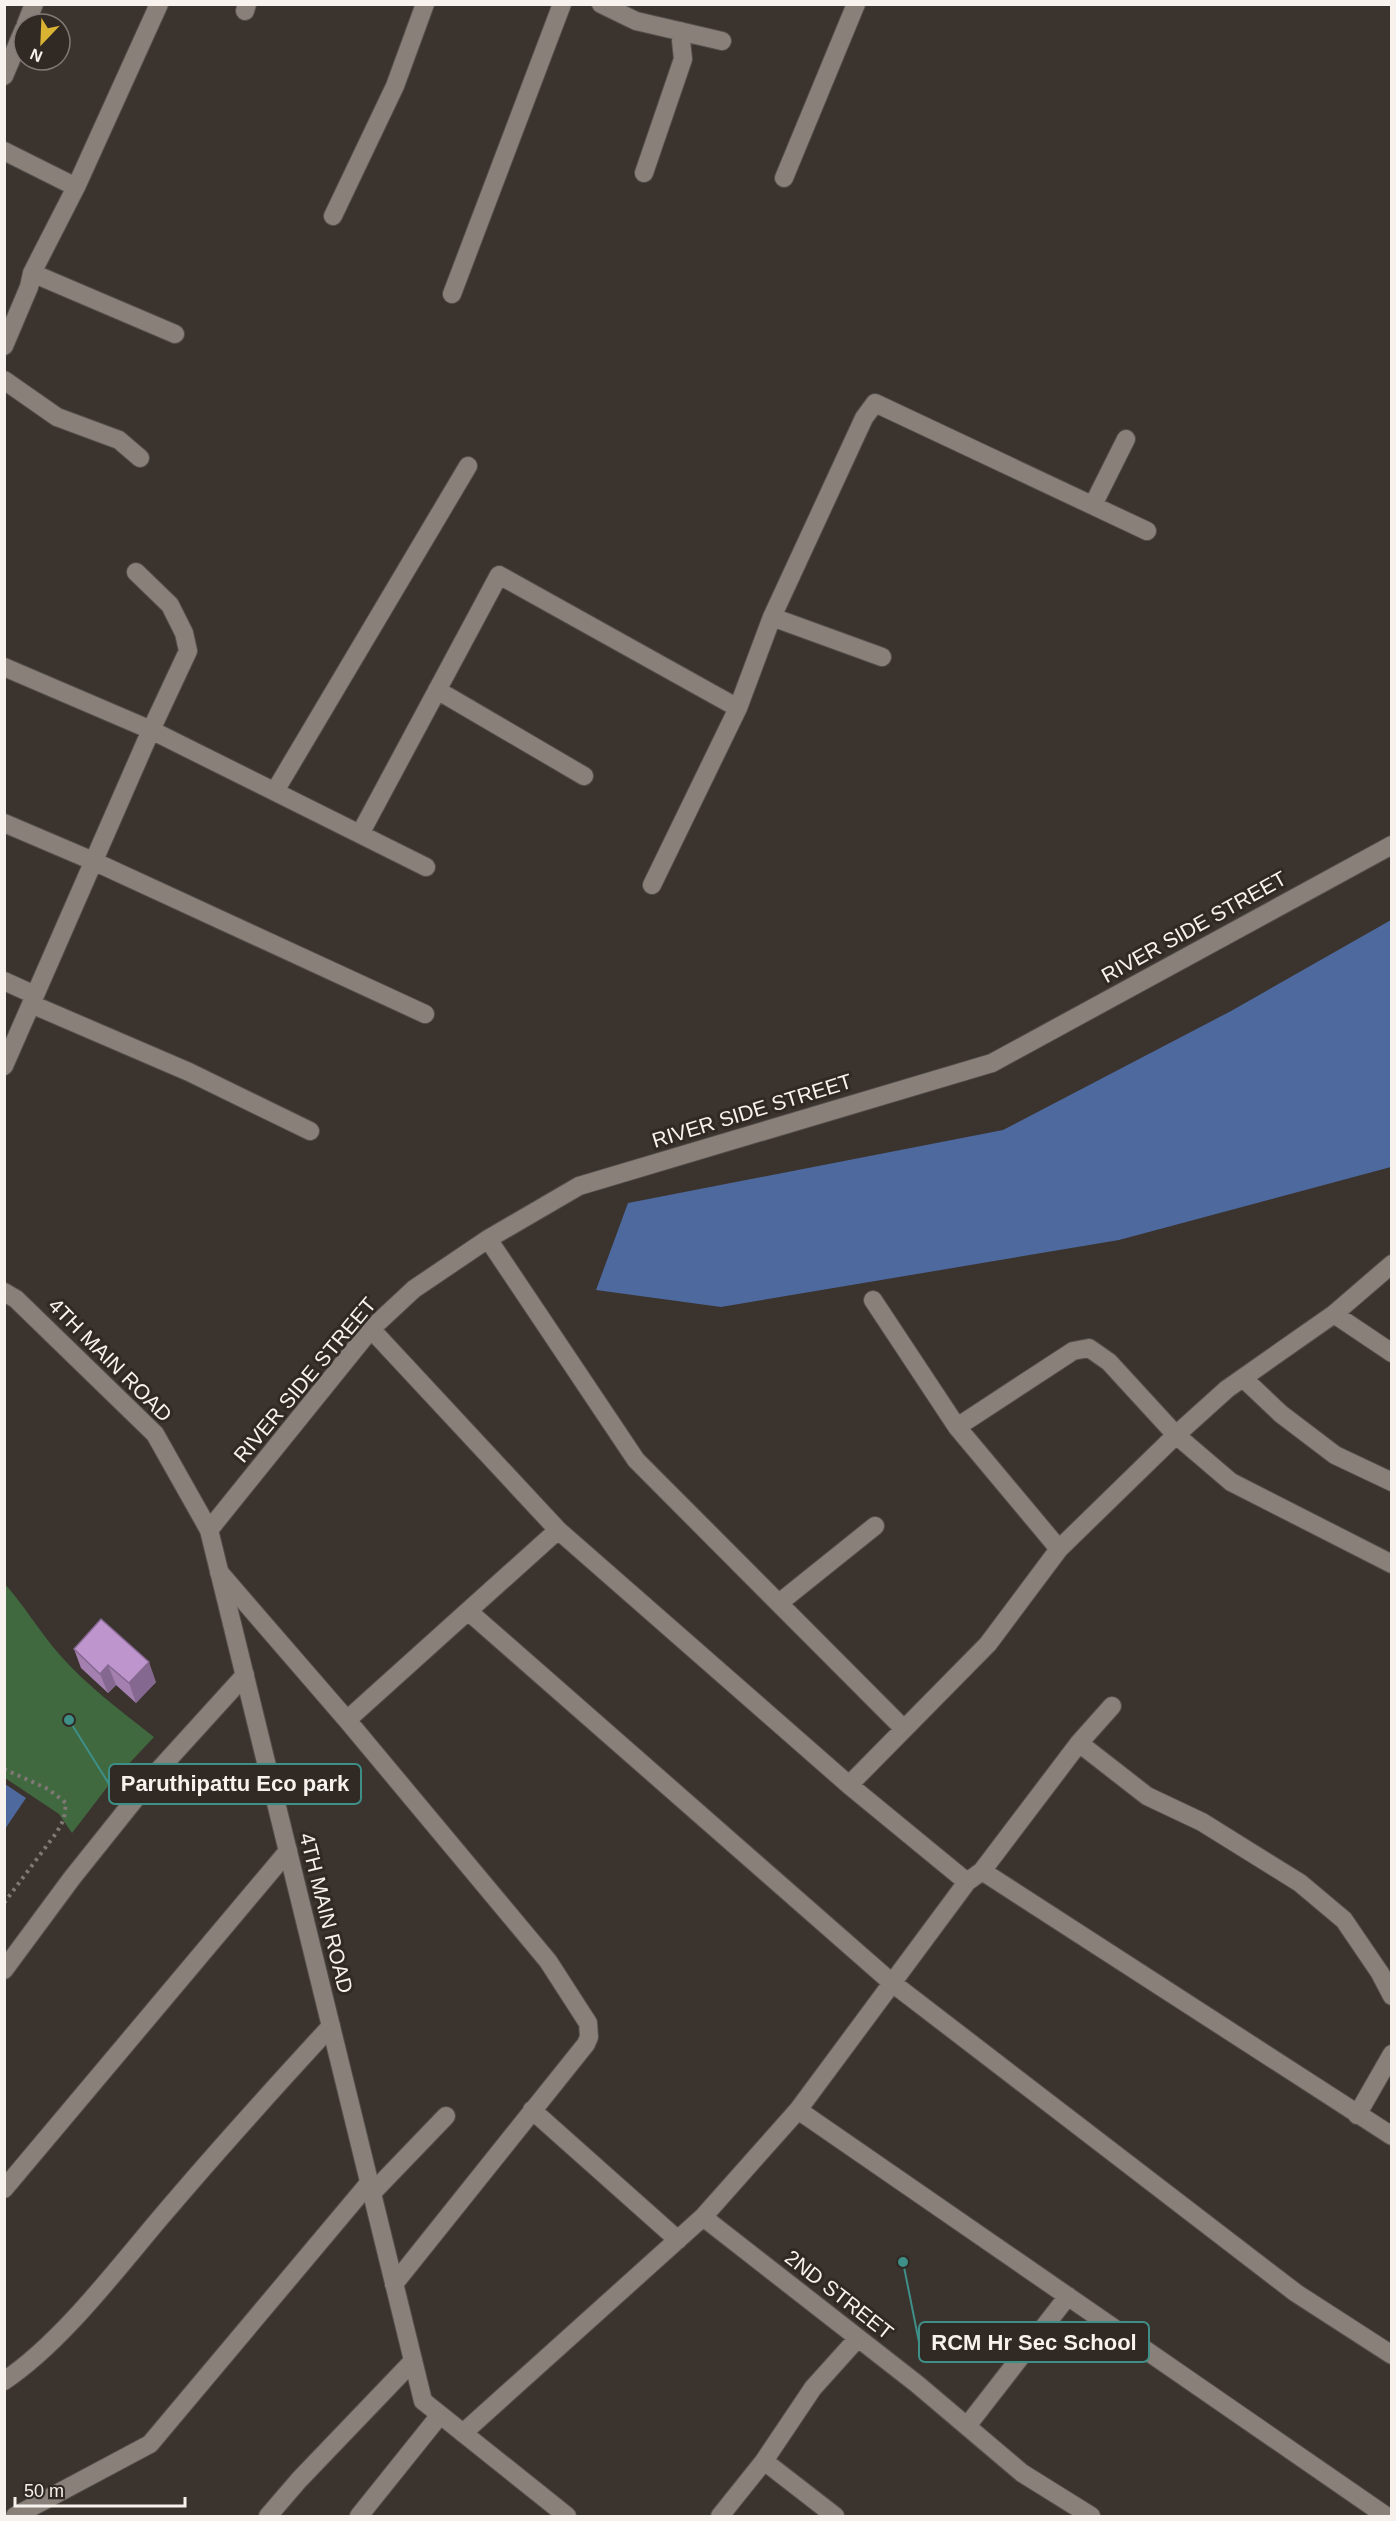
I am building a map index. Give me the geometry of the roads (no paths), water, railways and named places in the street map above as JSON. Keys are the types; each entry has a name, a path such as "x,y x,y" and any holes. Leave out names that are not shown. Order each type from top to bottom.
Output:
{"street":[{"path":"4,346 29,287 32,273 76,187 159,4"},
{"path":"333,216 395,86 425,4"},
{"path":"452,294 562,4"},
{"path":"601,4 636,21 722,41"},
{"path":"784,177 856,4"},
{"path":"644,173 683,59 680,31"},
{"path":"4,76 12,57"},
{"path":"4,151 76,187"},
{"path":"32,273 175,334"},
{"path":"4,380 57,417 119,440 140,459"},
{"path":"652,885 738,708 772,617 864,418 875,403 1147,531"},
{"path":"1093,505 1126,439"},
{"path":"275,791 468,466"},
{"path":"4,1066 151,730 188,651 184,633 170,605 136,572"},
{"path":"360,834 500,575 738,708"},
{"path":"772,617 882,657"},
{"path":"4,667 151,730 426,867"},
{"path":"437,690 584,776"},
{"path":"4,824 93,861 425,1014"},
{"name":"RIVER SIDE STREET","path":"209,1530 371,1329 414,1289 488,1239 579,1186 992,1063 1392,845"},
{"path":"4,981 33,999 310,1131"},
{"path":"488,1239 636,1460 903,1728"},
{"path":"849,1785 987,1644 1059,1549 1176,1435 1243,1378 1384,1279 1392,1264"},
{"name":"4TH MAIN ROAD","path":"4,1292 16,1299 155,1434 209,1530 423,2401 567,2517"},
{"path":"873,1300 957,1427 1059,1549"},
{"path":"1334,1314 1392,1353"},
{"path":"371,1329 558,1530 849,1785 975,1876 1392,2136"},
{"path":"957,1427 1073,1351 1089,1348 1109,1362 1176,1435 1231,1482 1392,1564"},
{"path":"1243,1378 1281,1414 1335,1455 1392,1482"},
{"path":"778,1603 875,1526"},
{"path":"347,1720 558,1530"},
{"path":"219,1572 347,1720 548,1961 588,2023 586,2044 394,2284"},
{"path":"468,1611 891,1982 1296,2293 1392,2355"},
{"path":"4,1970 72,1878 156,1773 245,1675"},
{"path":"463,2433 703,2217 798,2110 891,1982 1079,1743 1112,1706"},
{"path":"1079,1743 1147,1796 1202,1822 1300,1883 1344,1920 1380,1973 1392,1996"},
{"path":"4,2189 288,1851"},
{"path":"4,2381 24,2368 91,2299 212,2157 331,2026"},
{"path":"1357,2115 1392,2054"},
{"path":"532,2110 678,2240"},
{"path":"798,2110 1386,2517"},
{"path":"15,2517 150,2444 370,2188 446,2116"},
{"name":"2ND STREET","path":"703,2217 858,2338 1022,2473 1091,2517"},
{"path":"967,2426 1068,2295"},
{"path":"720,2517 764,2461 813,2388 858,2338"},
{"path":"268,2517 299,2480 413,2361"},
{"path":"359,2517 440,2415"},
{"path":"764,2461 835,2517"}],"water":[{"path":"1391,920 1391,1167 1119,1240 721,1307 596,1290 628,1203 1003,1130 1231,1011"},
{"path":"5,1784 26,1798 5,1829"}],"place":[{"name":"Paruthipattu Eco park","path":"69,1720"},
{"name":"RCM Hr Sec School","path":"903,2262"}]}
